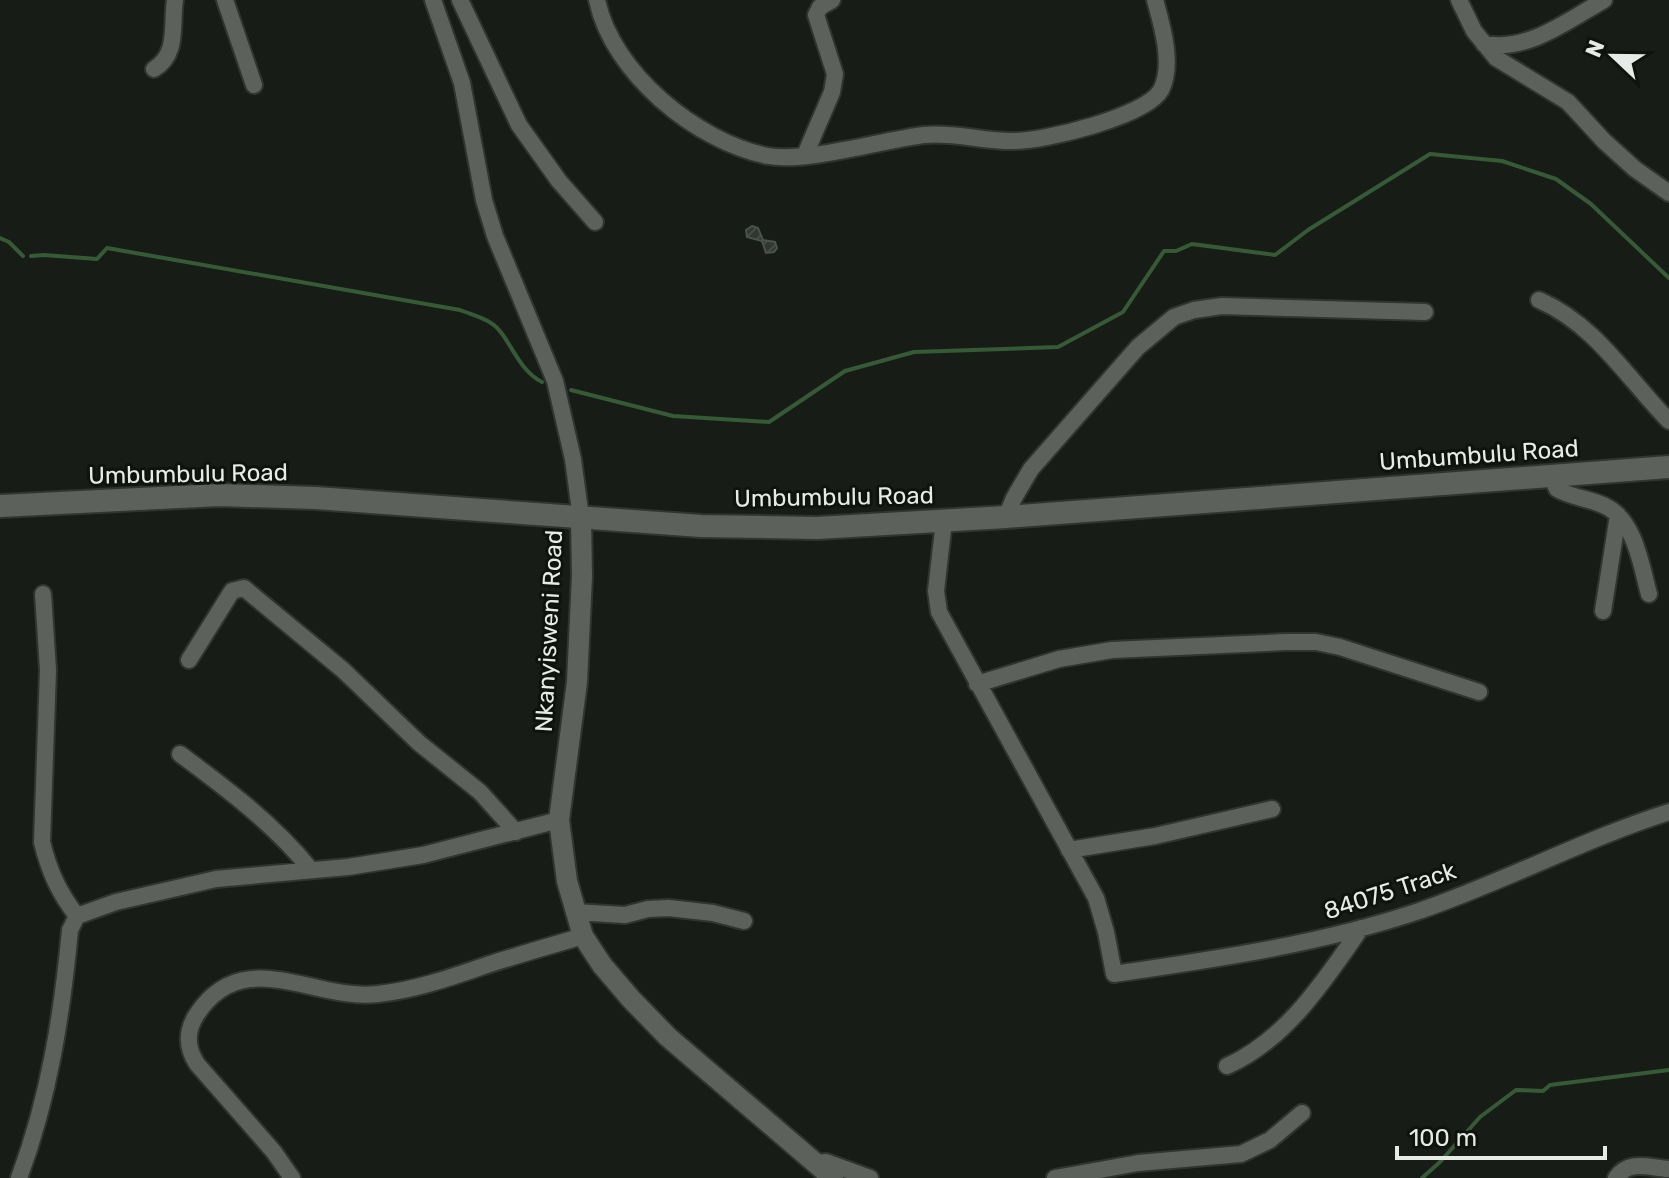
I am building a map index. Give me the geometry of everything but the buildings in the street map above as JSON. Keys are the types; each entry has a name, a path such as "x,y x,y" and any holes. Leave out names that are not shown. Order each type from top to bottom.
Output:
{"main road":[{"name":"Umbumbulu Road","path":"0,506 219,495 316,498 701,526 817,528 1006,517 1669,467"}],"street":[{"path":"154,69 162,65 171,49 175,0"},
{"path":"225,0 254,85"},
{"name":"Nkanyisweni Road","path":"433,0 470,113 484,200 495,236 555,381 573,459 581,518 582,576 577,682 559,820 574,912 583,936 602,965 668,1037 833,1178"},
{"path":"460,0 519,125 559,181 595,222"},
{"path":"597,0 611,42 621,58 637,77 681,114 701,129 753,152 785,157 929,135 1024,141 1093,125 1141,109 1161,89 1164,76 1166,60 1155,0"},
{"path":"805,155 835,83 834,64 816,15 820,7 832,0"},
{"path":"1459,0 1474,31 1496,58 1568,102 1614,151 1669,193"},
{"path":"1484,44 1501,47 1524,42 1604,0"},
{"path":"1539,300 1585,327 1669,421"},
{"path":"1006,517 1031,469 1138,347 1174,317 1222,306 1425,312"},
{"path":"1551,476 1557,489 1602,504 1618,515 1634,542 1649,594"},
{"path":"1603,611 1618,515"},
{"path":"944,521 936,591 939,612 1069,850 1155,836 1272,809"},
{"path":"189,660 232,591 244,588 343,670 419,743 480,792 516,832"},
{"path":"43,594 48,670 42,842 48,869 59,892 77,916"},
{"path":"977,684 1059,659 1112,650 1316,642 1479,692"},
{"path":"180,754 237,797 297,852 311,870"},
{"name":"84075 Track","path":"1069,850 1099,906 1114,974 1321,939 1420,911 1669,812"},
{"path":"19,1178 51,1073 70,930 77,916 116,902 216,879 348,867 423,855 559,820"},
{"path":"574,912 625,915 669,908 713,913 744,921"},
{"path":"1227,1066 1252,1053 1283,1028 1302,1008 1361,928"},
{"path":"292,1178 274,1152 191,1054 189,1031 200,1010 211,999 224,989 256,977 270,977 349,994 375,995 434,983 583,936"},
{"path":"1055,1178 1138,1163 1241,1154 1270,1140 1302,1113"},
{"path":"813,1163 826,1162 870,1178"},
{"path":"1616,1178 1624,1168 1633,1165 1669,1169"}],"waterway":[{"path":"571,390 673,416 769,422 845,371 914,352 1058,347 1123,312 1164,251 1176,251 1192,244 1275,255 1308,230 1430,154 1502,161 1556,179 1591,204 1669,278"},
{"path":"0,238 23,256"},
{"path":"31,256 97,259 107,248 460,310 484,319 497,328 519,361 542,382"},
{"path":"1422,1178 1480,1117 1516,1090 1543,1091 1550,1085 1669,1070"}]}
